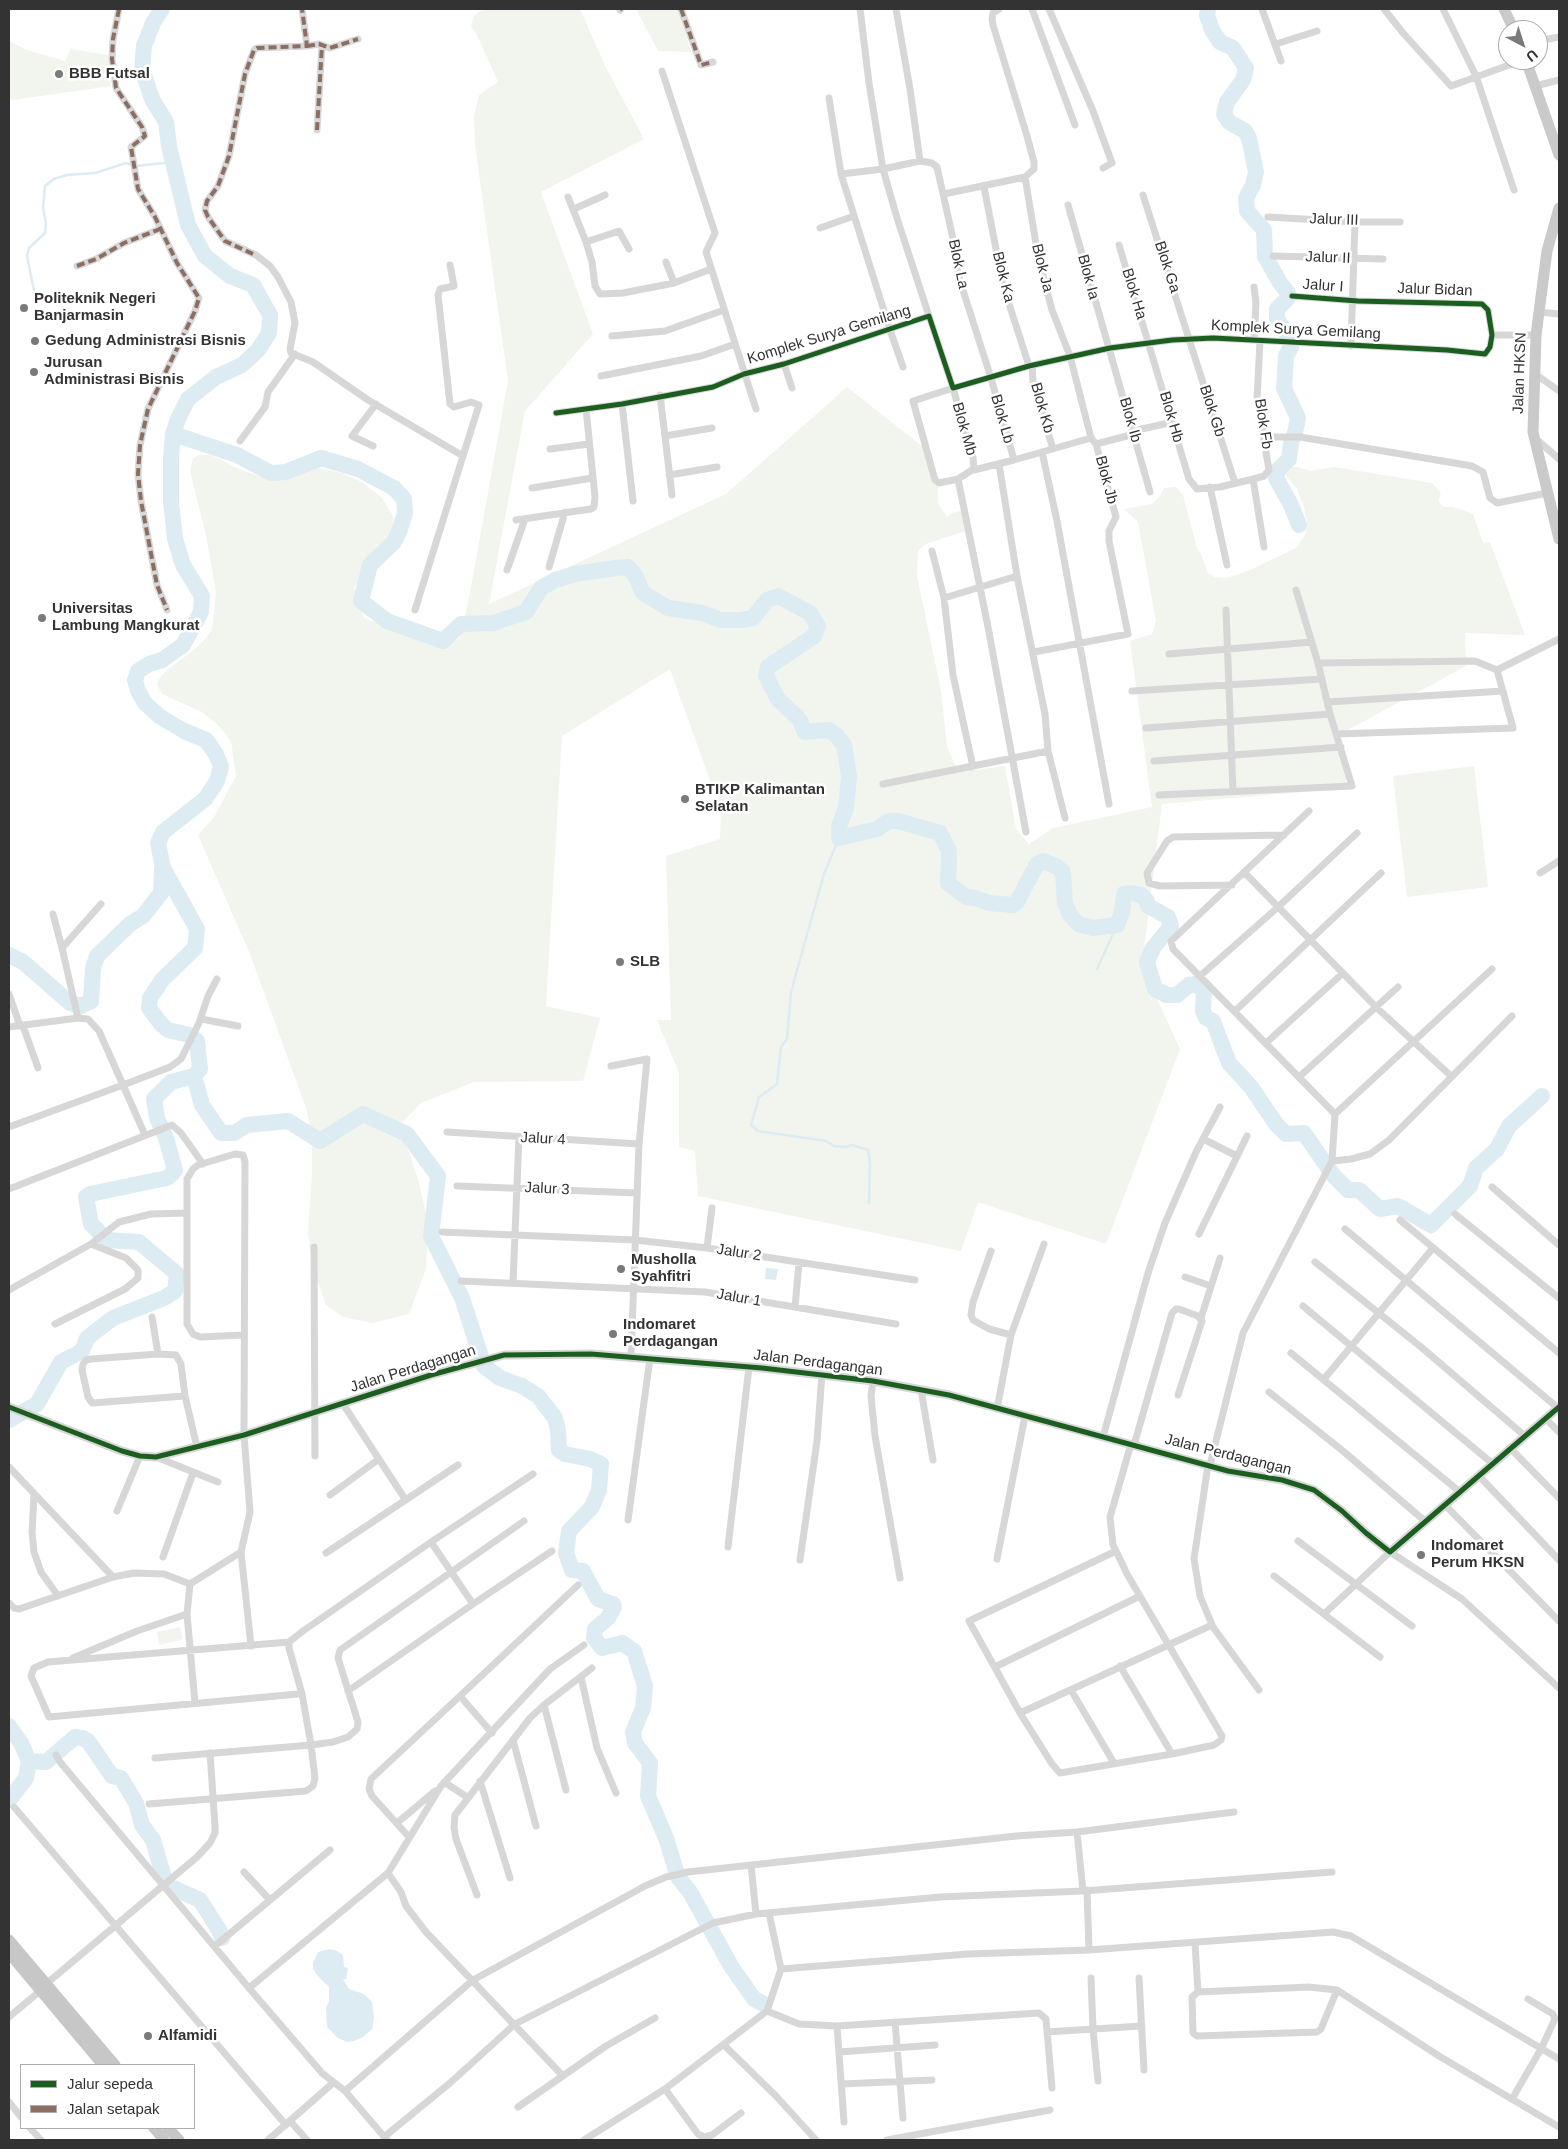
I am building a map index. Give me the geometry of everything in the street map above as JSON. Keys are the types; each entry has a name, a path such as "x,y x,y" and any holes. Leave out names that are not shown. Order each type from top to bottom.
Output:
{"highway":[{"path":"9,1940 43,1988"},
{"path":"9,1953 43,1988 97,2051 114,2064"},
{"path":"97,2051 103,2064"},
{"path":"162,2132 179,2140"}],"main road":[{"path":"1529,70 1559,155"},
{"name":"Jalan HKSN","path":"1559,208 1547,251 1538,312 1534,374 1534,438 1546,493 1559,539"}],"street":[{"path":"119,9 113,39 112,59 116,88 142,127 145,136 131,147 140,193 177,263 198,296 199,301 148,408 140,445 138,474 141,501 157,585 166,610"},
{"path":"302,9 307,46"},
{"path":"681,9 701,65 713,62"},
{"path":"860,9 869,83 883,169 896,218 929,316"},
{"path":"841,174 883,169 920,161 909,81 896,9"},
{"path":"944,194 1025,177 1034,169 1034,162 993,24 993,13 999,9"},
{"path":"1032,9 1075,125"},
{"path":"1049,9 1112,163 1103,168"},
{"path":"1264,9 1281,62"},
{"path":"1384,9 1451,86 1498,69"},
{"path":"1443,9 1476,76 1514,190"},
{"path":"1276,44 1317,31"},
{"path":"358,39 330,48 322,45 257,48 254,50 245,74 229,156 218,186 206,201 208,218 225,241 256,255 270,266 278,277 291,302 295,323 290,349 291,354 313,362 376,404 463,456"},
{"path":"317,130 322,45"},
{"path":"662,70 715,233 706,252 756,409"},
{"path":"1535,86 1559,80"},
{"path":"829,98 841,174 903,367"},
{"name":"Blok La","path":"920,161 932,163 937,167 958,261 957,268 961,284 991,378"},
{"name":"Blok Ja","path":"1025,177 1038,256 1052,310 1070,356"},
{"name":"Blok Ka","path":"984,187 1003,285 1030,366"},
{"path":"574,209 604,195"},
{"name":"Blok Ga","path":"1144,195 1189,339"},
{"path":"568,196 586,242 592,262 595,286 600,294 623,293 674,283 710,269"},
{"name":"Blok Ia","path":"1068,205 1100,323 1110,348"},
{"path":"820,228 854,216"},
{"name":"Jalur III","path":"1268,217 1355,222 1400,222"},
{"path":"1351,346 1355,222"},
{"path":"77,266 96,259 124,243 160,229"},
{"path":"586,242 618,231 629,249"},
{"name":"Blok Ha","path":"1119,245 1150,343"},
{"name":"Jalur II","path":"1273,256 1383,258"},
{"path":"666,262 674,283"},
{"path":"415,610 479,405 470,402 454,407 450,404 438,295 440,289 454,286 450,265"},
{"name":"Blok Fb","path":"1253,479 1264,476 1269,470 1257,400 1257,340 1254,287"},
{"name":"Jalur I","path":"1292,296 1353,300"},
{"name":"Jalur Bidan","path":"1353,300 1482,304 1488,310 1492,335"},
{"path":"612,336 665,331 724,310"},
{"path":"1538,312 1559,314"},
{"name":"Komplek Surya Gemilang","path":"556,413 622,404 713,387 744,374 784,364 929,316 953,388 1070,356 1110,348 1189,339 1257,340 1447,350 1485,354 1490,346 1492,335"},
{"path":"1492,335 1536,335"},
{"name":"Blok Gb","path":"1189,339 1235,483"},
{"name":"Blok Hb","path":"1150,343 1189,479 1197,488 1210,487"},
{"path":"601,376 701,356 734,344"},
{"name":"Blok Ib","path":"1110,348 1150,492"},
{"path":"240,440 265,407 268,392 295,354"},
{"name":"Blok Jb","path":"1070,356 1116,517 1109,531 1109,541 1128,634 1080,644"},
{"path":"784,364 792,388"},
{"name":"Blok Kb","path":"1030,366 1053,449"},
{"path":"1534,374 1559,391"},
{"name":"Blok Lb","path":"991,378 1014,460"},
{"path":"953,388 913,401 935,480 939,483 958,479 974,470 1053,449 1127,436 1133,431 1173,422"},
{"name":"Blok Mb","path":"953,388 973,458 974,470"},
{"path":"660,396 672,495"},
{"path":"373,446 352,436 376,404"},
{"path":"622,404 633,502"},
{"path":"516,520 594,507 595,497 586,409"},
{"path":"665,436 712,428"},
{"path":"1264,437 1300,437 1472,466 1483,472 1490,498 1497,503 1546,493"},
{"path":"1534,438 1559,459"},
{"path":"550,450 590,444"},
{"path":"1042,452 1057,520 1109,804"},
{"path":"999,464 1017,576 1034,652 1048,751 1065,818"},
{"path":"669,475 717,467"},
{"path":"532,488 592,478"},
{"path":"958,479 1026,832"},
{"path":"1227,565 1210,487 1253,479 1264,547"},
{"path":"549,567 565,512"},
{"path":"508,570 525,519"},
{"path":"932,551 944,598 953,675 972,767"},
{"path":"944,598 1017,576"},
{"path":"1159,795 1352,786 1296,590"},
{"path":"1226,610 1232,722 1233,791"},
{"path":"1318,663 1475,661 1497,670 1559,639"},
{"path":"1169,654 1312,642"},
{"path":"1034,652 1080,644"},
{"path":"1337,734 1513,728 1497,670"},
{"path":"1132,691 1322,679"},
{"path":"1328,702 1503,691"},
{"path":"1146,728 1330,714"},
{"path":"1154,761 1341,747"},
{"path":"884,784 1048,751"},
{"path":"1309,811 1171,940 1172,949 1335,1114"},
{"path":"1200,976 1277,908 1357,833"},
{"path":"1232,885 1160,886 1149,883 1147,873 1167,841 1174,837 1284,835"},
{"path":"1540,873 1559,861"},
{"path":"1244,872 1376,1008 1451,1076"},
{"path":"1235,1011 1381,873"},
{"path":"62,948 101,904"},
{"path":"52,914 78,1018"},
{"path":"1259,1690 1212,1625 1200,1596 1194,1559 1209,1465 1243,1333 1331,1163 1335,1114 1492,969"},
{"path":"1266,1043 1343,973"},
{"path":"9,1127 170,1067 181,1059 200,1021 208,996 217,979"},
{"path":"1299,1077 1398,987"},
{"path":"9,994 38,1068"},
{"path":"1331,1163 1351,1160 1370,1154 1390,1140 1512,1016"},
{"path":"9,1027 78,1018 88,1019 96,1026 145,1135"},
{"path":"200,1021 238,1026"},
{"path":"611,1066 646,1059 636,1193 631,1357"},
{"path":"1102,1436 1148,1272 1177,1192 1220,1107"},
{"path":"9,1189 172,1125 181,1133 203,1164"},
{"name":"Jalur 4","path":"447,1132 639,1144"},
{"path":"1199,1234 1247,1136"},
{"path":"513,1282 519,1137"},
{"path":"1203,1139 1236,1156"},
{"path":"244,1335 200,1337 189,1330 188,1324 186,1179 193,1169 236,1154 241,1154 245,1158 244,1435 250,1512 241,1552 251,1646"},
{"name":"Jalur 3","path":"457,1186 636,1193"},
{"path":"1492,1187 1559,1244"},
{"path":"707,1248 712,1208"},
{"path":"9,1290 93,1242 119,1222 151,1214 187,1213"},
{"path":"1455,1214 1559,1298"},
{"path":"1400,1220 1559,1353"},
{"path":"1324,1614 1390,1552 1559,1408 1345,1230"},
{"name":"Jalur 2","path":"442,1232 635,1240 707,1248 915,1280"},
{"path":"55,1324 125,1289 138,1278 138,1270 126,1258 93,1242"},
{"path":"997,1409 1011,1335 1044,1244"},
{"path":"314,1247 315,1456"},
{"path":"1324,1380 1433,1248"},
{"path":"991,1251 973,1302 972,1320 989,1329 1011,1335"},
{"path":"1178,1395 1220,1258"},
{"path":"795,1307 799,1262"},
{"path":"1315,1262 1379,1313 1525,1436"},
{"path":"1185,1277 1211,1286"},
{"name":"Jalur 1","path":"461,1281 705,1292 896,1324"},
{"path":"1303,1306 1493,1464"},
{"path":"1116,1551 969,1620 969,1624 1020,1713 1059,1772 1172,1754 1219,1744 1222,1736 1140,1596 1116,1551 1110,1531 1110,1517 1172,1313 1179,1309 1201,1318"},
{"path":"152,1317 158,1354"},
{"path":"1292,1353 1460,1492"},
{"path":"185,1396 94,1403 89,1400 82,1370 83,1364 86,1360 173,1354 180,1360 185,1396 197,1447"},
{"name":"Jalan Perdagangan","path":"10,1408 140,1456 156,1457 244,1435 491,1358 525,1354 631,1357 822,1374 950,1395 1228,1471 1282,1480 1314,1490 1390,1552"},
{"path":"628,1520 650,1358"},
{"path":"728,1547 749,1367"},
{"path":"800,1560 817,1441 822,1374"},
{"path":"873,1381 871,1396 875,1436 900,1578"},
{"path":"921,1390 933,1460"},
{"path":"1269,1392 1344,1451 1426,1522"},
{"path":"343,1404 405,1499"},
{"path":"997,1559 1025,1416"},
{"path":"1546,1419 1559,1432"},
{"path":"1510,1449 1559,1498"},
{"path":"117,1511 140,1456"},
{"path":"156,1457 218,1482"},
{"path":"330,1494 379,1459"},
{"path":"326,1553 458,1465"},
{"path":"9,1468 113,1577"},
{"path":"163,1557 193,1473"},
{"path":"298,1694 195,1702 49,1717 32,1679 32,1671 40,1664 66,1660 289,1642 431,1542 533,1474"},
{"path":"1479,1476 1559,1560"},
{"path":"34,1495 32,1532 34,1552 41,1572 58,1596"},
{"path":"1445,1505 1559,1621"},
{"path":"155,1758 311,1745 345,1739 355,1732 358,1722 338,1658 340,1650 524,1521"},
{"path":"1298,1541 1412,1626"},
{"path":"431,1542 473,1604"},
{"path":"348,1691 552,1551"},
{"path":"190,1584 241,1552"},
{"path":"1390,1552 1462,1599 1559,1688"},
{"path":"9,1603 14,1608 19,1609 113,1577 134,1573 164,1574 190,1584"},
{"path":"1274,1576 1380,1657"},
{"path":"190,1584 187,1614 195,1702"},
{"path":"409,1837 370,1792 371,1780 578,1584"},
{"path":"995,1667 1140,1596"},
{"path":"66,1660 137,1631 187,1614"},
{"path":"1020,1713 1212,1625"},
{"path":"149,1804 306,1791 311,1788 315,1778 311,1745 302,1694 289,1642"},
{"path":"397,1823 443,1784 550,1669 584,1645"},
{"path":"1120,1666 1172,1754"},
{"path":"476,1895 454,1828 455,1815 512,1740 544,1705 592,1668"},
{"path":"581,1677 597,1748 616,1793"},
{"path":"1070,1690 1114,1763"},
{"path":"460,1696 492,1733"},
{"path":"544,1705 566,1790"},
{"path":"512,1740 536,1826"},
{"path":"9,2017 163,1886 210,1843 215,1833 210,1753"},
{"path":"56,1755 249,1988 333,2083 345,2091 385,2139 450,2084 515,2024 713,1923 756,1914 940,1897 1085,1891 1332,1872"},
{"path":"480,1781 510,1878"},
{"path":"443,1784 467,1797"},
{"path":"249,1988 388,1873 443,1784"},
{"path":"14,1807 114,1926 288,2123 307,2140"},
{"path":"345,2091 474,1980 601,1910 666,1877 682,1873 750,1865 1016,1836 1077,1832 1234,1812"},
{"path":"1077,1832 1085,1891 1089,1950"},
{"path":"215,1946 330,1850"},
{"path":"750,1865 756,1914"},
{"path":"244,1872 270,1900"},
{"path":"388,1873 406,1906 426,1932 474,1980 562,2075"},
{"path":"584,2140 665,2089 724,2045 767,2009 781,1969 769,1913"},
{"path":"781,1969 968,1954 1089,1950 1333,1932 1351,1936 1559,2059"},
{"path":"1195,1943 1198,1992"},
{"path":"1091,1978 1098,2081"},
{"path":"1139,1978 1144,2070"},
{"path":"1338,1990 1322,2029 1318,2032 1196,2036 1193,2033 1192,1997 1198,1992 1309,1987 1338,1990 1439,2056 1559,2127"},
{"path":"1512,2099 1541,2049 1554,2022 1554,2017 1528,1999"},
{"path":"767,2009 790,2021 805,2026 837,2026 1037,2012 1046,2018 1052,2088"},
{"path":"518,2107 562,2075 655,2018"},
{"path":"895,2022 903,2118"},
{"path":"837,2026 844,2122"},
{"path":"1047,2032 1141,2026"},
{"path":"724,2045 776,2096 816,2140"},
{"path":"839,2052 935,2045"},
{"path":"842,2084 932,2080"},
{"path":"268,2140 333,2083"},
{"path":"665,2089 698,2134 704,2137 712,2135 741,2114"},
{"path":"9,2102 20,2116"},
{"path":"887,2140 1050,2110"},
{"path":"31,2129 40,2140"}],"shaded area":[{"path":"494,9 580,9 606,68 644,139 541,192 593,334 525,411 489,604 726,494 847,387 932,454 938,484 938,503 947,517 952,513 964,510 966,531 926,544 918,550 917,576 941,691 947,747 957,769 975,770 1005,766 1016,829 1029,844 1053,828 1152,807 1130,641 1152,634 1156,621 1138,522 1124,509 1152,504 1160,496 1164,488 1176,487 1183,495 1197,548 1208,573 1215,577 1226,578 1248,571 1296,548 1306,534 1307,521 1304,507 1297,489 1283,472 1286,467 1298,467 1310,471 1334,467 1432,483 1441,493 1438,501 1444,507 1453,507 1473,514 1482,540 1484,543 1490,542 1525,635 1465,633 1466,666 1335,737 1348,788 1162,804 1142,966 1180,1049 1106,1244 978,1202 961,1251 698,1196 695,1151 679,1147 679,1073 657,1020 671,1020 666,856 720,839 721,811 670,669 562,736 546,1006 600,1018 583,1081 474,1082 421,1103 400,1125 419,1182 428,1223 426,1269 409,1314 372,1323 343,1317 326,1305 313,1269 308,1233 312,1174 312,1135 306,1108 250,954 198,835 214,817 236,776 231,741 218,725 202,712 162,694 157,685 158,680 166,671 200,645 212,630 216,592 206,535 190,471 193,459 198,455 211,455 239,469 271,480 299,475 314,467 342,473 362,482 382,498 394,518 391,536 354,588 364,618 441,648 460,638 470,593 508,381 475,145 474,116 479,95 498,82 478,37 471,26 474,16 480,11"},
{"path":"636,9 678,9 691,52 658,51"},
{"name":"BBB Futsal","path":"9,41 27,50 65,61 71,49 108,55 111,86 12,100 9,98"},
{"path":"1474,766 1488,887 1407,897 1393,776"},
{"path":"766,1268 778,1269 776,1280 765,1279"},
{"path":"180,1627 183,1639 159,1645 157,1632"},
{"path":"329,1949 343,1955 344,1967 348,1968 346,1979 343,1979 349,1989 364,1994 372,2002 374,2018 372,2029 363,2037 354,2041 347,2042 338,2038 327,2027 326,2008 329,2001 329,1987 313,1969 313,1963 318,1952"}],"waterway":[{"path":"162,9 153,23 144,46 142,69 152,99 166,122 169,146 188,225 205,256 230,276 253,285 270,315 269,333 258,350 242,365 216,377 188,399 178,419 173,434 171,458 171,502 175,539 183,565 202,596 201,612 183,645 162,660 149,664 138,671 135,680 138,691 145,703 159,716 184,731 206,740 216,754 221,767 217,781 205,799 163,832 158,843 163,868 197,929 195,948 162,980 150,998 149,1008 168,1030 189,1035 197,1041 200,1069 194,1076"},
{"path":"1208,9 1207,15 1212,30 1220,42 1233,48 1246,68 1243,80 1227,102 1224,114 1229,122 1245,131 1249,138 1256,172 1253,185 1246,198 1247,211 1264,230 1265,256 1280,283 1288,293 1288,298 1277,309 1277,319 1289,337 1291,347 1286,356 1284,388 1298,418 1289,459 1278,470 1276,478 1290,503 1299,525"},
{"path":"36,300 27,256 29,248 45,233 46,224 43,208 45,186 54,179 67,175 95,173 126,163 136,166 173,162"},
{"path":"173,434 237,455 271,473 286,472 321,458 358,469 394,488 404,499 405,513 394,542 370,565 361,601 387,621 443,641 461,624 493,623 526,612 541,588 555,580 575,574 628,567 635,575 643,593 668,608 702,613 721,620 741,620 753,618 767,600 778,596 810,613 818,626 814,636 768,667 766,676 778,699 799,719 805,732 829,730 844,745 849,776 846,808 839,826 839,838 877,829 889,821 898,821 940,833 949,851 948,883 966,897 989,903 1013,905 1017,902 1037,864 1043,861 1056,866 1063,872 1065,903 1070,915 1078,924 1093,928 1117,925 1122,912 1124,894 1133,893 1141,895 1147,901 1148,906 1168,917 1171,926 1153,948 1147,962 1155,989 1167,995 1177,995 1189,985 1196,984 1204,991 1203,1011 1206,1018 1213,1021 1229,1063 1251,1087 1276,1124 1286,1134 1304,1133 1333,1175 1348,1190 1359,1190 1380,1209 1398,1206 1431,1225 1470,1186 1476,1168 1497,1149 1509,1126 1542,1096"},
{"path":"839,838 824,874 791,992 787,1039 781,1047 777,1084 759,1097 751,1125 758,1131 826,1141 834,1146 846,1147 852,1145 868,1150 870,1164 869,1203"},
{"path":"9,955 23,962 70,1003 81,1006 91,1001 93,968 97,956 130,924 143,916 161,893 162,870"},
{"path":"1097,969 1117,925"},
{"path":"194,1076 202,1105 221,1133 234,1133 247,1125 288,1121 320,1141 363,1114 407,1134 438,1176 431,1236 462,1298 484,1366 500,1378 522,1386 538,1396 555,1418 559,1450 565,1454 590,1459 601,1464 599,1490 592,1507 569,1531 566,1553 572,1570 583,1571 598,1599 613,1604 614,1607 608,1618 595,1629 594,1638 602,1648 622,1643 634,1651 645,1686 643,1708 633,1732 635,1743 650,1763 648,1796 666,1838 678,1877 690,1892 731,1966 754,1999 762,2003"},
{"path":"9,1420 37,1404 61,1362 82,1351 87,1338 113,1318 164,1298 175,1291 177,1274 139,1242 107,1240 91,1224 86,1197 90,1194 167,1178 172,1174 175,1170 166,1138 157,1118 154,1099 171,1082 194,1076"},
{"path":"9,1726 21,1743 29,1761 26,1778 9,1800"},
{"path":"29,1761 46,1762 75,1737 88,1741 112,1776 121,1778 136,1803 142,1825 153,1840 165,1881"},
{"path":"171,1887 200,1900 222,1938"}],"marked path":[{"path":"119,9 113,39 112,59 116,88 142,127 145,136 131,147 138,189 155,217 177,263 199,298 195,311 148,409 140,445 138,474 141,501 157,585 167,610"},
{"path":"253,254 225,241 205,210 207,201 218,186 229,156 245,74 254,50 257,48 307,46 302,9"},
{"path":"681,9 701,65 713,62"},
{"path":"307,46 319,44 330,48 358,39"},
{"path":"317,130 322,45"},
{"path":"77,266 96,259 124,243 160,229"}],"cycle path":[{"path":"556,413 622,404 713,387 744,374 784,364 929,316 953,388 1029,366 1110,348 1172,340 1213,338 1447,350 1485,354 1490,347 1492,335 1488,310 1482,304 1358,301 1292,296"},
{"path":"9,1407 122,1451 140,1456 156,1457 244,1435 431,1375 504,1355 591,1354 762,1368 873,1381 949,1395 1228,1471 1282,1480 1314,1490 1390,1552 1559,1407"}],"place":[{"name":"BBB Futsal","path":"59,74"},
{"name":"Politeknik Negeri Banjarmasin","path":"24,308"},
{"name":"Gedung Administrasi Bisnis","path":"35,341"},
{"name":"Jurusan Administrasi Bisnis","path":"34,372"},
{"name":"Universitas Lambung Mangkurat","path":"42,618"},
{"name":"BTIKP Kalimantan Selatan","path":"685,799"},
{"name":"SLB","path":"620,962"},
{"name":"Musholla Syahfitri","path":"621,1269"},
{"name":"Indomaret Perdagangan","path":"613,1334"},
{"name":"Indomaret Perum HKSN","path":"1421,1555"},
{"name":"Alfamidi","path":"148,2036"}]}
